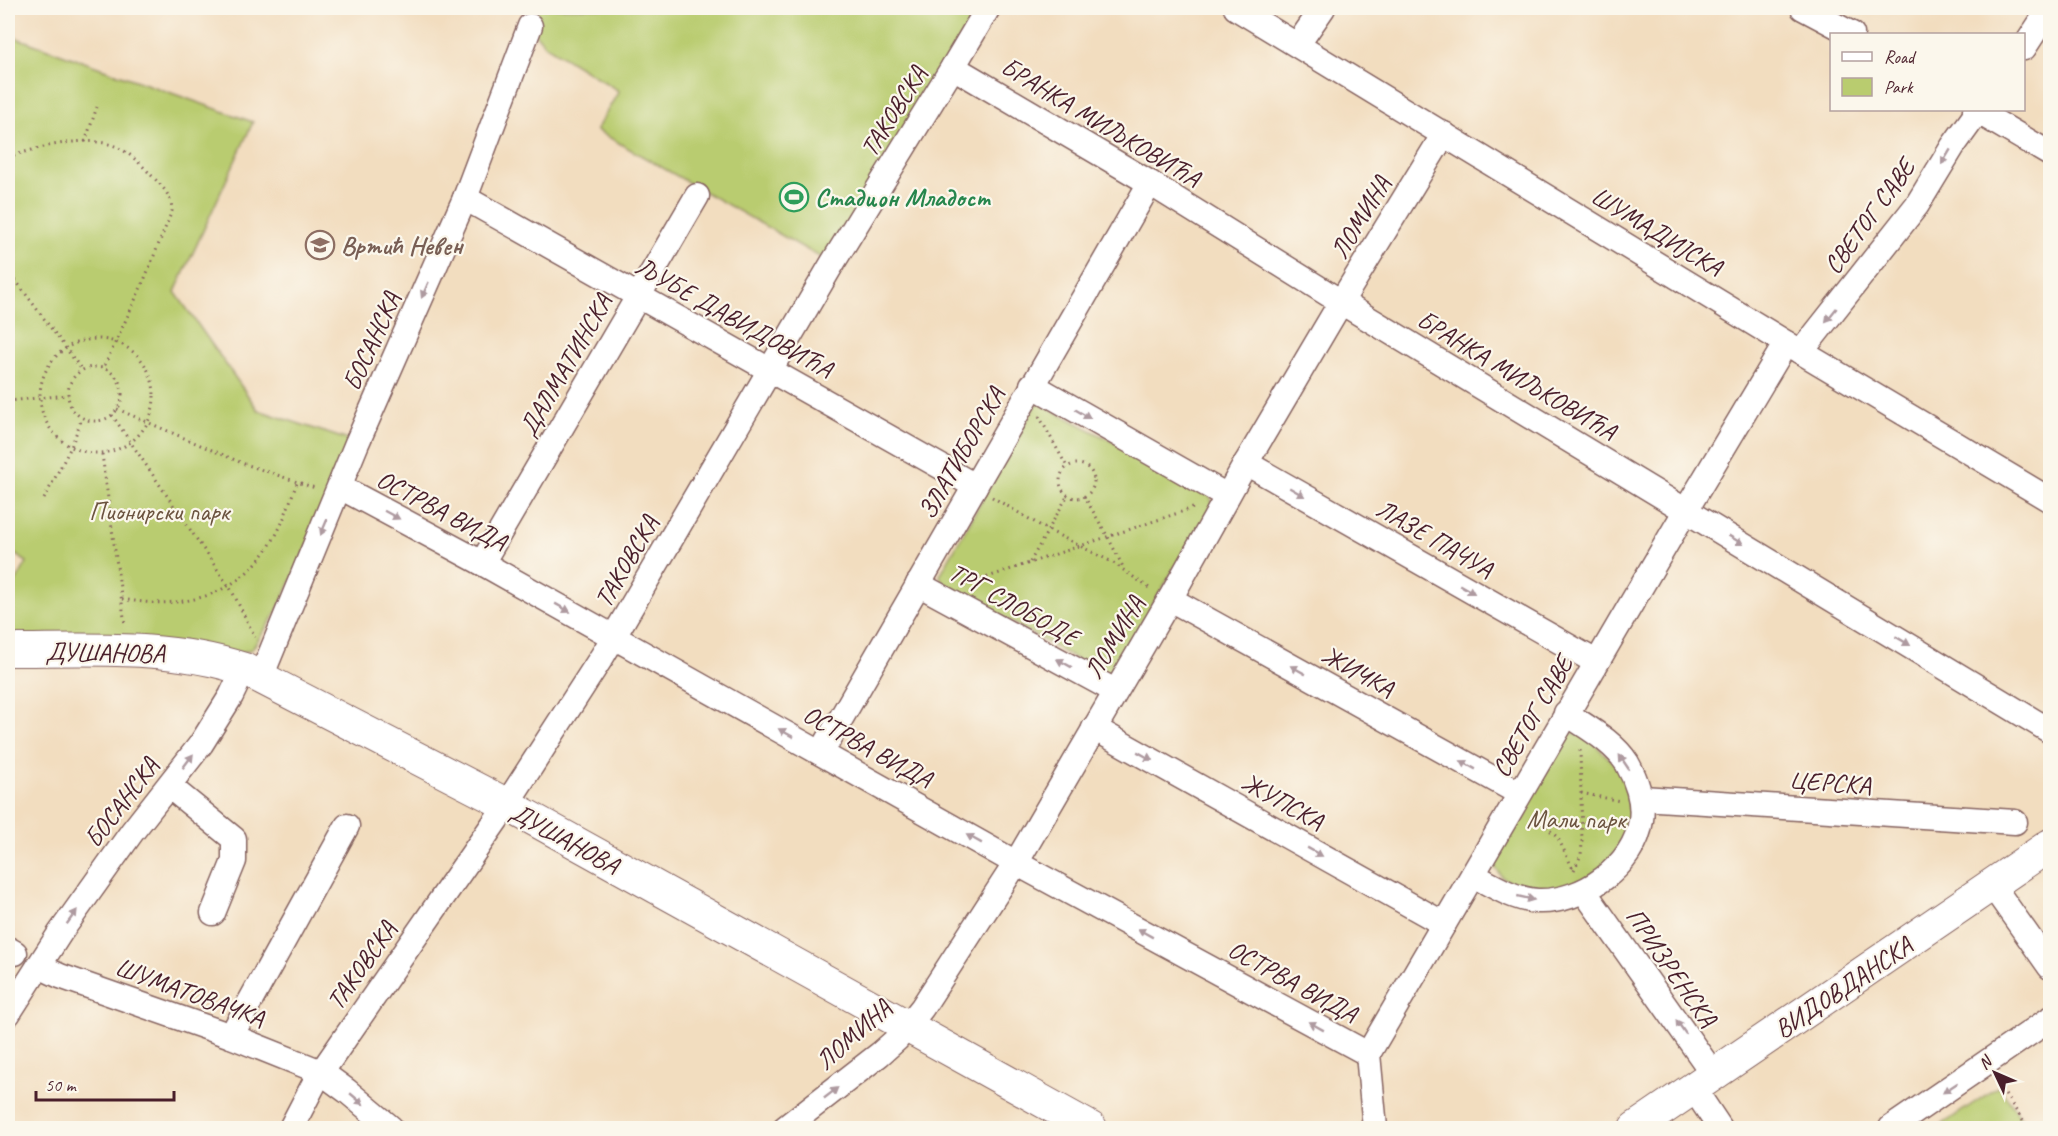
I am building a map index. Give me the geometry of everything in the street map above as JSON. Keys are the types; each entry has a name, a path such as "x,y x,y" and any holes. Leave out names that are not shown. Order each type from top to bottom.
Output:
{"main road":[{"name":"ДУШАНОВА","path":"8,650 181,653 219,661 254,664 1091,1128"},
{"name":"ВИДОВДАНСКА","path":"1635,1128 2050,845"}],"street":[{"name":"ТАКОВСКА","path":"291,1128 321,1072 506,804 614,637 832,264 988,8"},
{"name":"ШУМАДИЈСКА","path":"1236,8 1793,348 2050,500"},
{"path":"1298,44 1323,8"},
{"path":"1803,8 1850,33"},
{"path":"2025,46 2050,8"},
{"name":"БОСАНСКА","path":"8,1014 132,832 201,744 254,664 339,491 357,443 465,198 530,26"},
{"name":"БРАНКА МИЉКОВИЋА","path":"953,68 1150,183 1341,302 2050,731"},
{"name":"СВЕТОГ САВЕ","path":"1368,1054 1518,796 1575,719 1596,662 1686,510 1793,348 1917,205 1976,111"},
{"path":"1979,111 2050,154"},
{"name":"ЛОМИНА","path":"785,1128 880,1054 897,1039 918,1013 1016,863 1170,599 1246,463 1444,134"},
{"name":"ЗЛАТИБОРСКА","path":"821,753 927,589 975,486 1150,183"},
{"name":"ДАЛМАТИНСКА","path":"482,563 697,196"},
{"name":"ЉУБЕ ДАВИДОВИЋА","path":"465,198 975,486"},
{"path":"1030,390 1227,496"},
{"name":"ЛАЗЕ ПАЧУА","path":"1246,463 1596,662"},
{"name":"ОСТРВА ВИДА","path":"339,491 482,563 1016,863 1368,1054"},
{"name":"ТРГ СЛОБОДЕ","path":"927,589 1115,692"},
{"name":"ЖИЧКА","path":"1170,599 1518,796"},
{"path":"1473,875 1509,894 1530,900 1558,899 1579,881 1605,877 1632,846 1641,820 1642,802 1626,762 1612,746 1575,719"},
{"name":"ЖУПСКА","path":"1094,728 1444,924"},
{"path":"169,786 234,839 234,861 213,913"},
{"name":"ЦЕРСКА","path":"1642,802 2015,822"},
{"path":"231,1036 347,826"},
{"name":"ПРИЗРЕНСКА","path":"1579,881 1704,1082 1720,1128"},
{"path":"1992,885 2050,967"},
{"name":"ШУМАТОВАЧКА","path":"39,966 60,976 231,1036 321,1072 392,1128"},
{"path":"1891,1128 2050,1019"},
{"path":"1368,1054 1375,1128"}],"path":[{"path":"85,142 97,106"},
{"path":"8,157 37,148 73,142 102,142 117,147 152,175 172,202 172,211 143,283 103,369"},
{"path":"8,270 82,370"},
{"path":"101,338 116,341 136,353 148,368 154,386 154,404 148,423 137,438 121,448 102,453 83,452 65,444 51,431 42,415 39,399 42,377 51,360 65,347 82,339 101,338"},
{"path":"103,369 115,376 120,383 122,392 117,409 104,420 95,421 82,418 72,409 68,395 70,383 82,370 103,369"},
{"path":"1030,390 1067,467"},
{"path":"8,401 68,395"},
{"path":"117,409 242,463 297,483 339,491"},
{"path":"112,415 229,587 254,664"},
{"path":"44,499 71,447 82,418"},
{"path":"102,453 126,633"},
{"path":"1080,464 1090,470 1094,480 1091,490 1077,498 1068,495 1063,490 1060,479 1067,467 1080,464"},
{"path":"122,599 139,602 180,603 229,587 248,571 268,547 277,533 297,483"},
{"path":"975,486 1048,530 1112,562 1153,591 1170,599"},
{"path":"1029,563 1068,495"},
{"path":"1084,495 1123,569"},
{"path":"927,589 1029,563 1227,496"},
{"path":"1575,719 1580,734 1582,843 1579,881"},
{"path":"1581,793 1642,802"},
{"path":"1518,796 1558,838 1579,881"},
{"path":"1984,1065 2028,1128"}],"green space":[{"name":"Стадион Младост","path":"532,8 988,8 832,264 596,130 619,91 546,46 533,31"},
{"name":"Пионирски парк","path":"8,35 253,122 175,292 258,410 357,443 276,613 252,649 231,656 8,650 8,596 27,562 8,550"},
{"path":"1037,402 1209,492 1213,505 1111,673 1100,673 942,582 940,575"},
{"name":"Мали парк","path":"1567,731 1586,736 1619,768 1634,794 1629,823 1620,848 1587,881 1546,893 1511,883 1502,877 1492,863"},
{"path":"1999,1086 2028,1128 1937,1128"}],"place":[{"name":"Стадион Младост","path":"794,197"},
{"name":"Вртић Невен","path":"320,245"}]}
